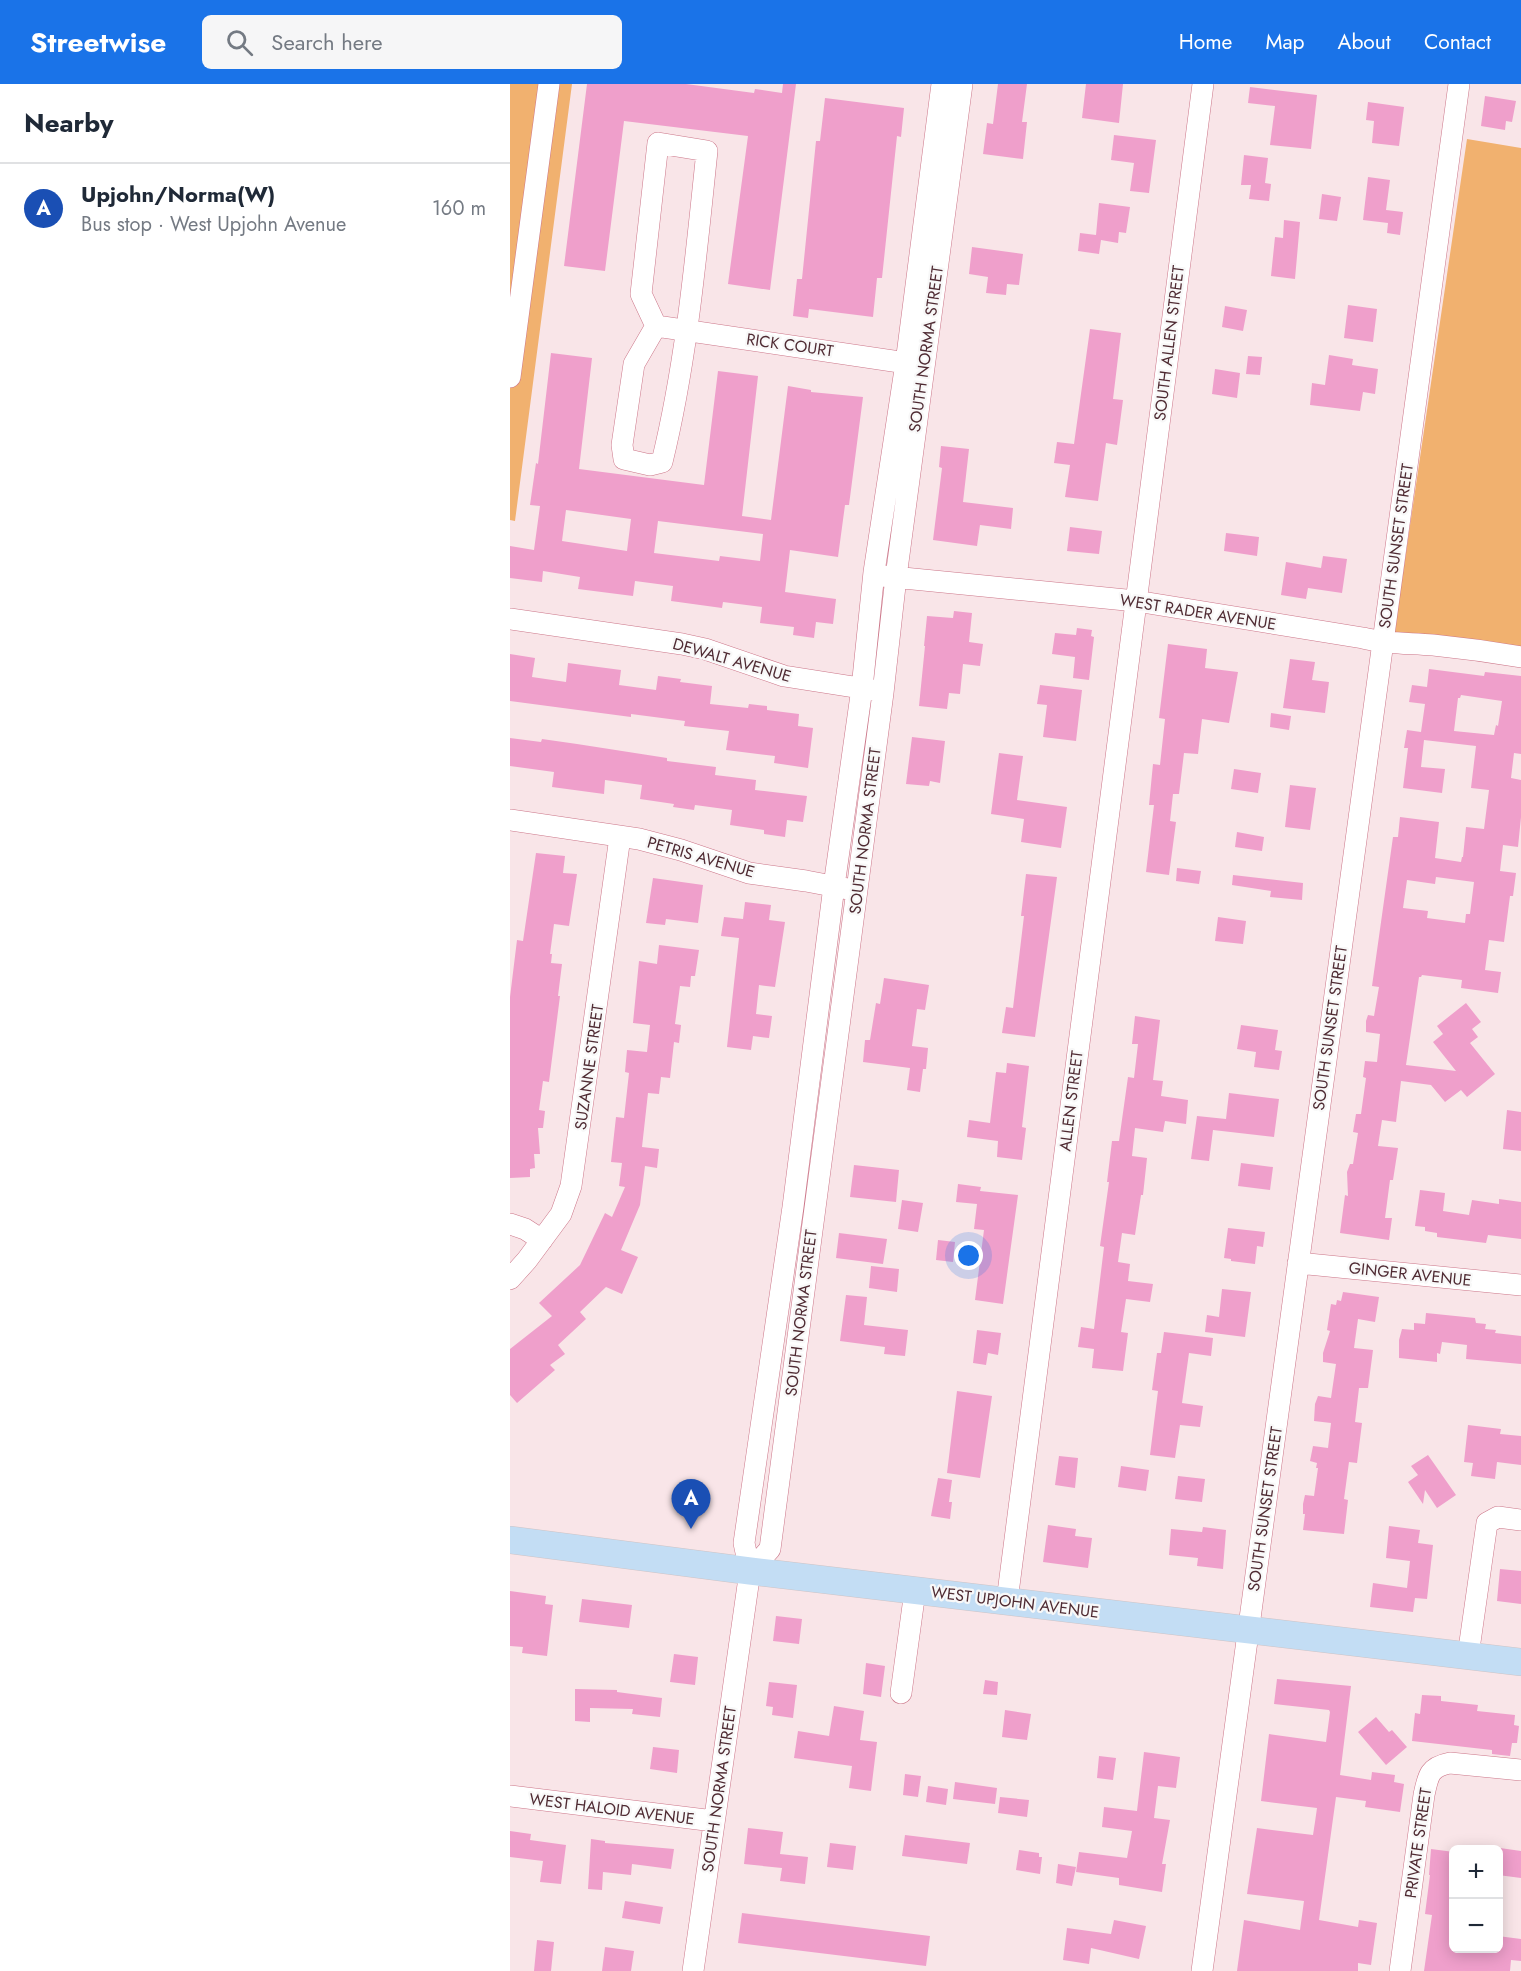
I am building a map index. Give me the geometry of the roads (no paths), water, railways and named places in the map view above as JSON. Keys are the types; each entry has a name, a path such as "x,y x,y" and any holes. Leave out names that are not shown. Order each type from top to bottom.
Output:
{"main road":[{"name":"WEST UPJOHN AVENUE","path":"510,1540 915,1591 1521,1662"}],"street":[{"path":"510,377 549,84"},
{"name":"SOUTH NORMA STREET","path":"750,1571 770,1549 883,693 942,84"},
{"name":"SOUTH NORMA STREET","path":"693,1971 750,1571 744,1543 793,1207 862,687 874,575 915,364 962,84"},
{"name":"SOUTH ALLEN STREET","path":"1136,601 1203,84"},
{"name":"SOUTH SUNSET STREET","path":"1202,1971 1459,84"},
{"path":"658,143 707,151 687,330 673,417 662,462 650,465 624,459 622,445 633,364 656,326 641,294 658,143"},
{"name":"RICK COURT","path":"656,326 915,364"},
{"name":"WEST RADER AVENUE","path":"874,575 1136,601 1383,643 1469,648 1521,657"},
{"name":"ALLEN STREET","path":"1006,1601 1136,601"},
{"name":"DEWALT AVENUE","path":"510,619 682,644 705,649 784,676 862,687 883,693"},
{"name":"PETRIS AVENUE","path":"510,820 681,849 748,873 834,886 857,892"},
{"name":"SUZANNE STREET","path":"510,1279 561,1214 572,1186 620,837"},
{"path":"510,1224 525,1229 542,1239"},
{"name":"GINGER AVENUE","path":"1298,1263 1521,1285"},
{"path":"1468,1656 1487,1523 1498,1517 1521,1520"},
{"path":"902,1693 915,1591"},
{"name":"PRIVATE STREET","path":"1400,1971 1424,1795 1429,1774 1441,1765 1450,1763 1521,1770"},
{"name":"WEST HALOID AVENUE","path":"510,1796 714,1821"}],"place":[{"name":"Upjohn/Norma(W)","path":"691,1529"}]}
